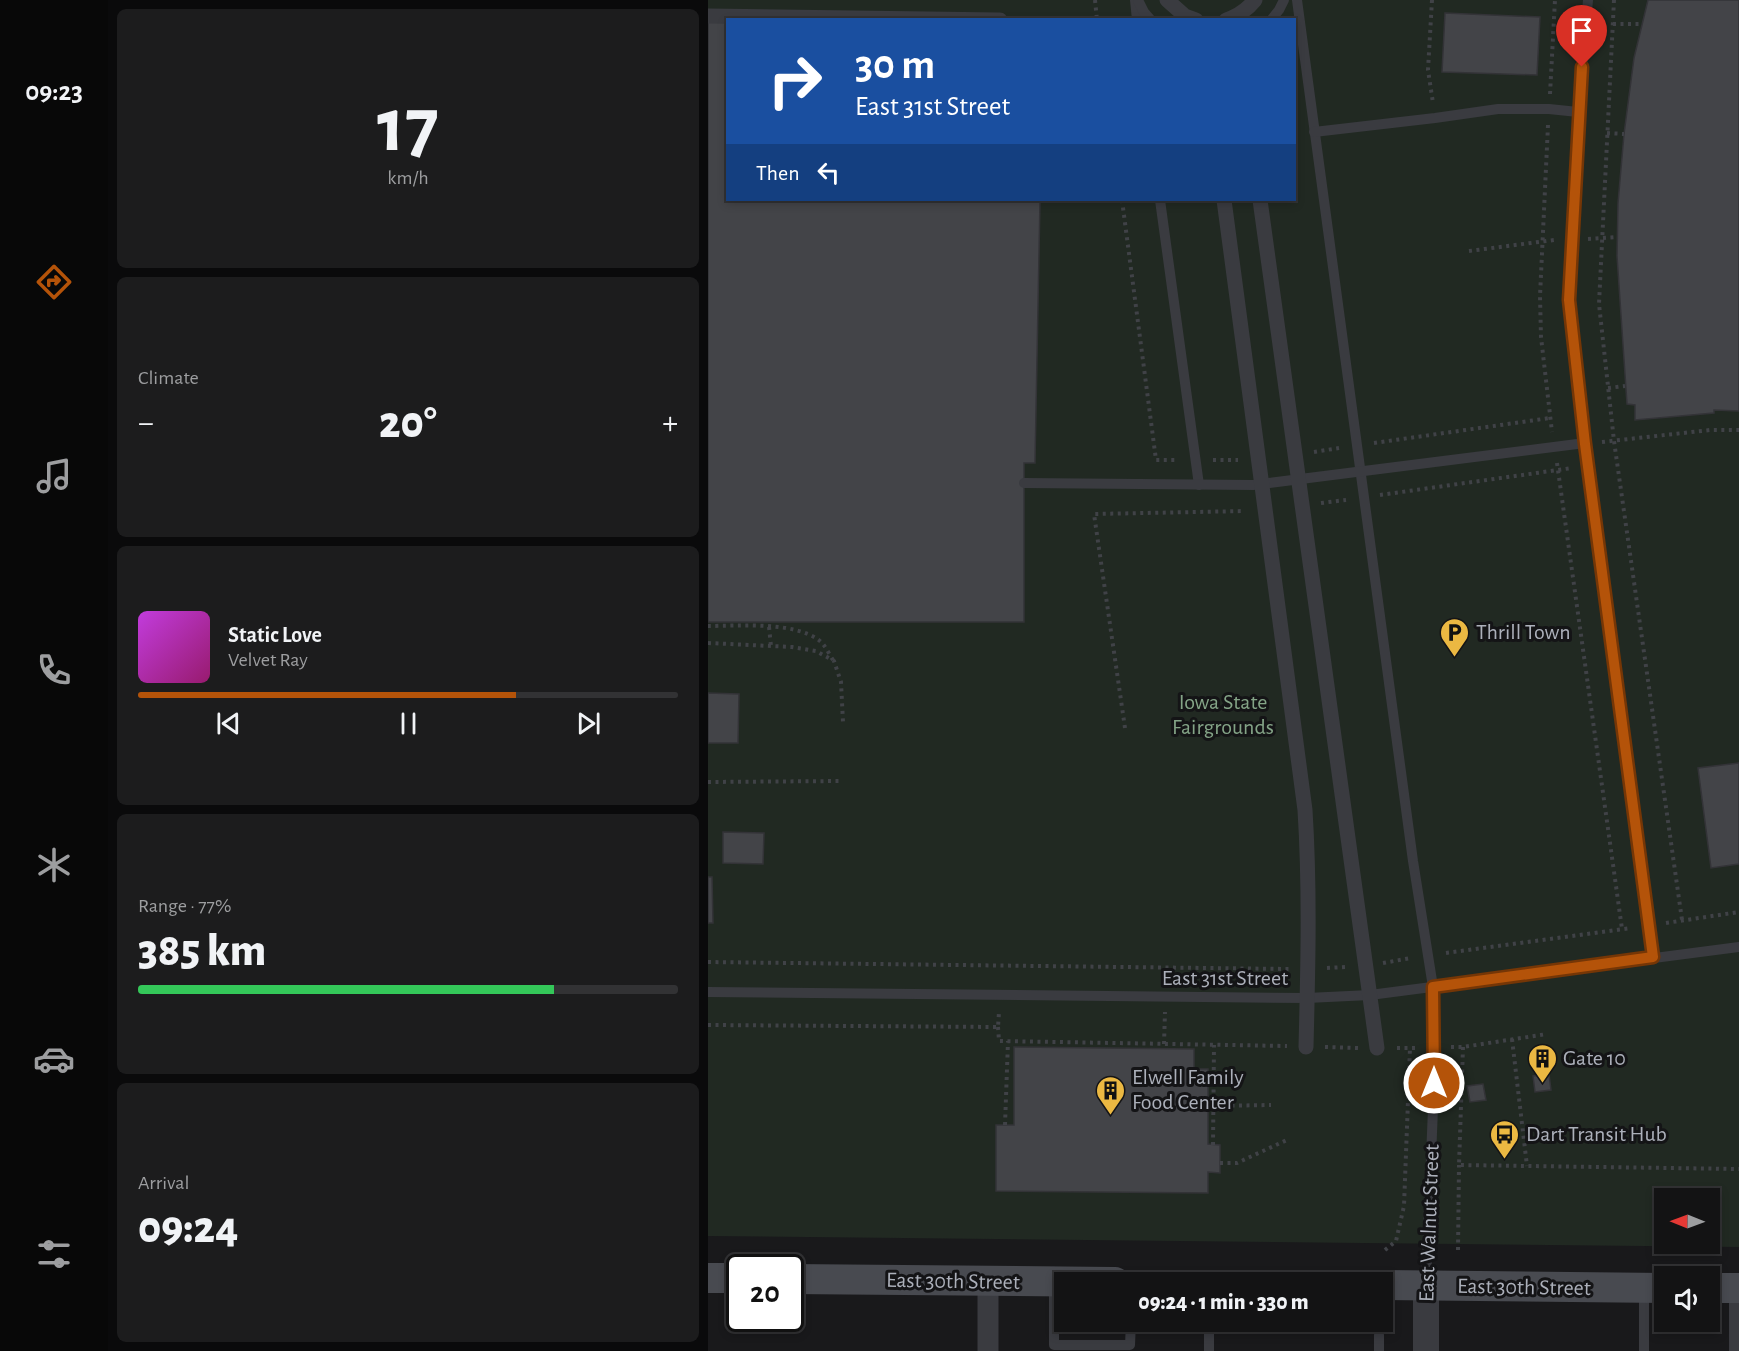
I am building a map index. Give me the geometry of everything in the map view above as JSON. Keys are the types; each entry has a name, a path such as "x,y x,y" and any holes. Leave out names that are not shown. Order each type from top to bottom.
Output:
{"main road":[{"path":"708,1278 726,1278"},
{"name":"East 30th Street","path":"804,1279 1054,1282"},
{"name":"East 30th Street","path":"1393,1286 1654,1288"}],"street":[{"path":"1167,0 1190,18"},
{"path":"1234,18 1250,7 1255,0"},
{"path":"708,16 854,18"},
{"path":"1224,201 1305,810 1309,969 1306,1047"},
{"path":"1260,201 1377,1048"},
{"path":"988,1281 988,1351"},
{"name":"East Walnut Street","path":"1425,1286 1426,1351"}],"lane":[{"path":"1136,0 1137,18"},
{"path":"1136,0 1149,18"},
{"path":"1273,18 1284,0"},
{"name":"East Walnut Street","path":"1296,0 1413,861 1433,987 1434,1047 1425,1286"},
{"path":"1588,0 1578,112 1569,300 1585,444 1653,957"},
{"path":"1296,49 1305,58"},
{"path":"1314,132 1498,109 1549,109 1578,112"},
{"path":"1160,201 1198,485"},
{"path":"1024,483 1262,484 1585,444"},
{"name":"East 31st Street","path":"708,992 1307,998 1370,995 1739,947"},
{"path":"1644,1351 1654,1288"},
{"path":"1728,1288 1734,1351"},
{"path":"1054,1332 1054,1345 1130,1345 1131,1332"},
{"path":"1209,1332 1209,1351"},
{"path":"1379,1335 1379,1351"}],"path":[{"path":"1095,0 1097,18"},
{"path":"1432,0 1428,70 1435,118"},
{"path":"1614,0 1599,304 1614,441 1682,920"},
{"path":"1612,24 1642,24"},
{"path":"1607,133 1624,134"},
{"path":"1469,251 1536,241 1618,237"},
{"path":"1608,388 1625,386"},
{"path":"1585,444 1710,430 1739,430"},
{"path":"708,626 769,627 801,631 821,641 834,661 841,682 843,722"},
{"path":"769,627 771,646"},
{"path":"708,643 792,647 816,651 834,661"},
{"path":"708,782 841,781"},
{"path":"708,962 1309,969 1366,966 1428,955 1739,912"},
{"path":"1000,965 999,1041 1410,1048 1463,1047 1547,1034"},
{"path":"1164,1044 1165,997"},
{"path":"708,1025 998,1027"},
{"path":"1512,1040 1527,1166"},
{"path":"1005,1125 1008,1041"},
{"path":"1213,1144 1211,1106 1214,1045"},
{"path":"1458,1250 1463,1047"},
{"path":"1385,1250 1396,1241 1404,1206 1410,1048"},
{"path":"1211,1106 1271,1105"},
{"path":"1220,1163 1237,1162 1289,1139"},
{"path":"1459,1165 1739,1169"}],"green space":[{"name":"Iowa State Fairgrounds","path":"708,0 1739,0 1739,1247 1720,1247 1720,1188 1654,1188 1654,1246 708,1236"}],"building":[{"path":"1648,0 1739,0 1739,411 1714,410 1714,413 1635,420 1635,405 1627,404 1617,256 1618,203 1634,58"},
{"path":"1445,13 1540,17 1537,75 1442,72"},
{"path":"708,22 726,22 726,201 1040,201 1035,463 1024,463 1024,622 708,622"},
{"path":"708,693 739,694 738,743 708,743"},
{"path":"1739,763 1739,864 1711,868 1698,768"},
{"path":"723,832 764,833 763,864 723,863"},
{"path":"708,877 712,877 713,923 708,923"},
{"name":"Elwell Family Food Center","path":"1014,1047 1194,1049 1194,1069 1208,1069 1208,1144 1220,1145 1220,1173 1208,1172 1208,1193 996,1191 996,1125 1014,1125"},
{"name":"Gate 10","path":"1549,1074 1551,1090 1535,1092 1533,1076"},
{"path":"1483,1084 1486,1100 1470,1102 1467,1086"}],"place":[{"name":"Thrill Town","path":"1455,658"},
{"name":"Gate 10","path":"1542,1084"},
{"name":"Elwell Family Food Center","path":"1111,1116"},
{"name":"Dart Transit Hub","path":"1505,1160"}],"route":[{"path":"1434,1083 1433,987 1653,957 1585,444 1569,300 1582,67"}]}
